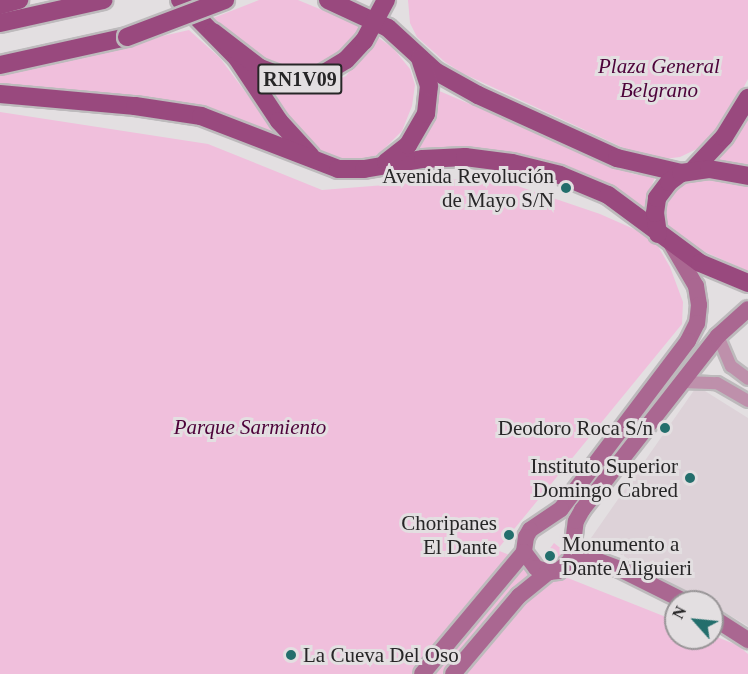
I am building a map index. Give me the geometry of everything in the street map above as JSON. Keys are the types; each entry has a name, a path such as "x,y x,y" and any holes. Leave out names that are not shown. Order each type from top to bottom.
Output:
{"main road":[{"path":"0,5 19,0"},
{"path":"0,23 103,0"},
{"name":"RN1V09","path":"180,0 213,32 260,68 288,79 305,79 321,75 346,60 364,41 386,0"},
{"path":"0,65 127,37 225,0"},
{"path":"328,0 375,20 399,36 445,78 617,158 687,171 719,170 748,176"},
{"path":"213,32 243,66 290,135 317,161"},
{"path":"382,165 408,145 426,114 430,98 429,86 420,57"},
{"path":"0,94 187,113 220,123 317,161 350,170 446,157 484,158 522,165 593,187 625,206 665,240 711,269 748,283"},
{"path":"422,674 524,552 526,537 536,525 561,509 688,341 698,314 696,286 665,240 655,213 657,198 669,182 687,171 724,137 748,98"},
{"path":"453,674 519,596 549,572 565,566 574,546 576,521 582,510 718,336 748,309"},
{"path":"543,522 562,525 574,546 664,591"},
{"path":"524,552 536,568 549,572"},
{"path":"724,625 748,640"}],"street":[{"path":"718,336 731,366 748,379"},
{"path":"683,382 717,383 748,401"}],"shaded area":[{"name":"Instituto Superior Domingo Cabred","path":"697,386 748,418 748,626 724,612 724,590 684,590 591,538"}],"green space":[{"path":"259,0 298,0 363,27 328,63 313,70 276,64 258,56 208,20"},
{"name":"Plaza General Belgrano","path":"408,0 748,0 748,79 723,127 703,146 680,157 664,159 643,157 462,73 445,62 417,37 410,23"},
{"path":"189,30 220,58 282,141 226,119 0,89 0,73"},
{"path":"376,36 393,48 410,69 415,85 412,106 402,131 381,152 362,164 331,160 310,147 289,123 267,86 292,90 321,87 346,76"},
{"path":"437,90 633,174 655,177 642,212 623,195 606,185 556,164 508,155 411,153 424,139 432,119"},
{"name":"Parque Sarmiento","path":"0,112 208,144 322,190 473,178 506,182 600,214 643,233 655,241 670,267 683,302 682,324 497,550 664,616 664,650 724,650 724,640 737,645 748,654 748,674 0,674"},
{"path":"748,113 748,164 710,163"},
{"path":"704,179 748,187 748,271 696,248 672,233 666,224 667,205 679,186 691,180"},
{"path":"554,543 564,551 555,563 545,555"}],"place":[{"name":"Avenida Revolución de Mayo S/N","path":"566,188"},
{"name":"Deodoro Roca S/n","path":"665,428"},
{"name":"Instituto Superior Domingo Cabred","path":"690,478"},
{"name":"Choripanes El Dante","path":"509,535"},
{"name":"Monumento a Dante Aliguieri","path":"550,556"},
{"name":"La Cueva Del Oso","path":"291,655"}]}
